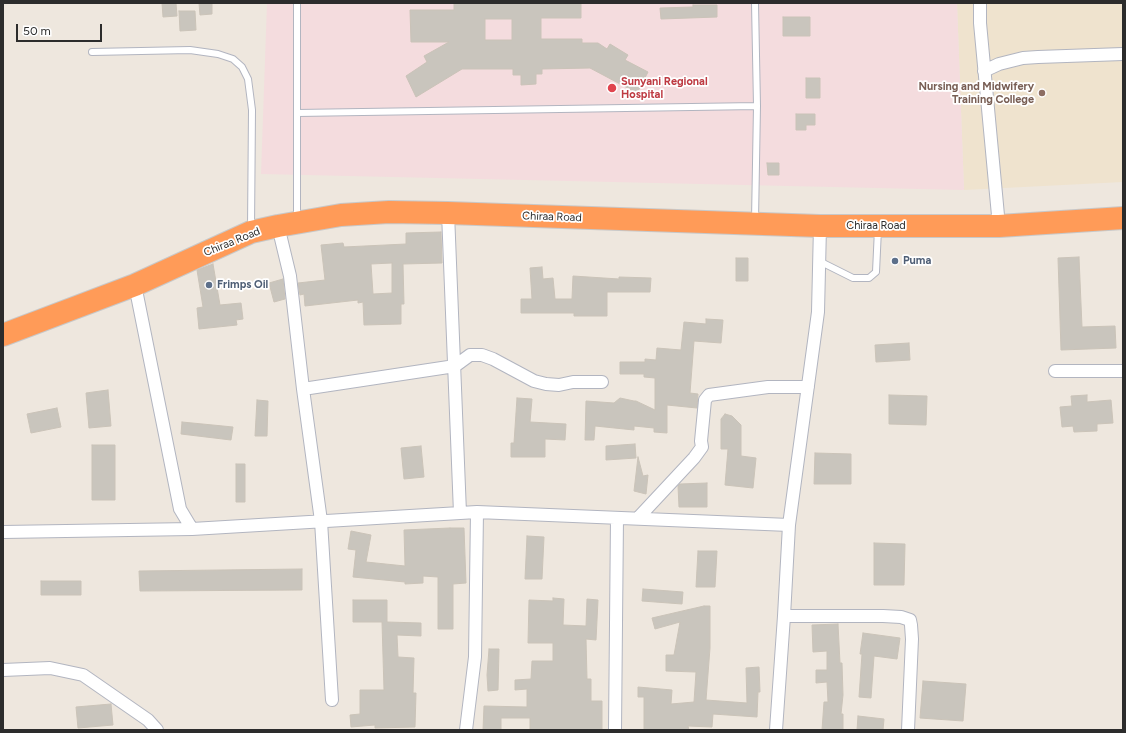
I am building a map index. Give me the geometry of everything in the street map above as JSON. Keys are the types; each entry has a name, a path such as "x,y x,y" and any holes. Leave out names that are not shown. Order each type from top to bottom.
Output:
{"highway":[{"name":"Chiraa Road","path":"3,335 135,285 251,232 341,215 389,212 448,213 820,226 999,226 1123,218"}],"street":[{"path":"980,3 984,71 999,226"},
{"path":"984,71 999,64 1038,56 1123,54"},
{"path":"448,213 460,513"},
{"path":"288,224 290,276 303,389 321,521 332,700"},
{"path":"776,730 789,525 818,312 820,226"},
{"path":"135,285 180,509 192,529"},
{"path":"303,389 455,366 470,356 482,354 493,358 534,381 546,384 559,385 573,382 602,382"},
{"path":"1055,371 1123,371"},
{"path":"638,518 694,458 702,447 701,441 705,400 709,395 768,388 808,387"},
{"path":"3,532 192,529 477,512 789,525"},
{"path":"466,730 475,657 477,512"},
{"path":"615,730 617,518"},
{"path":"784,616 883,616 901,617 910,620 912,625 912,639 908,730"},
{"path":"3,670 50,668 83,674 148,720 157,730"}],"lane":[{"path":"288,224 297,113 298,3"},
{"path":"755,3 757,106 755,224"},
{"path":"92,52 190,50 218,54 233,59 242,67 248,79 252,110 251,232"},
{"path":"297,113 757,106"},
{"path":"820,260 853,278 869,278 876,272 878,226"}],"shaded area":[{"name":"Sunyani Regional Hospital","path":"267,3 957,3 964,190 261,174"},
{"name":"Nursing and Midwifery Training College","path":"957,3 1123,3 1123,182 964,190"}],"building":[{"path":"162,3 176,3 177,16 163,17"},
{"path":"199,3 212,3 212,14 200,15"},
{"path":"454,3 581,3 581,18 541,18 541,39 582,39 582,43 598,43 607,49 610,44 628,55 625,60 648,72 637,93 590,68 542,69 542,74 536,74 536,84 521,85 521,75 513,75 513,69 462,69 416,97 406,76 427,62 424,56 449,42 411,42 410,10 454,10","holes":["485,19 512,19 512,40 485,40"]},
{"path":"693,5 717,5 717,17 661,19 660,8 693,7"},
{"path":"179,11 195,11 196,30 180,31"},
{"path":"783,17 810,17 810,36 783,36"},
{"path":"806,78 820,78 820,98 806,98"},
{"path":"796,114 815,114 815,125 806,125 806,130 796,130"},
{"path":"767,163 779,163 779,175 768,175"},
{"path":"441,232 442,263 403,264 404,304 401,304 401,324 364,325 363,302 358,303 358,300 305,306 304,294 300,295 298,283 325,280 321,245 343,243 344,247 406,244 406,233","holes":["392,263 392,293 373,294 371,264"]},
{"path":"1079,257 1082,327 1115,326 1116,348 1061,350 1058,258"},
{"path":"736,258 748,258 748,281 736,281"},
{"path":"213,264 220,305 241,303 243,319 236,320 237,325 199,329 197,308 203,307 197,270"},
{"path":"542,267 543,279 553,278 555,299 572,299 573,276 619,279 619,277 651,278 650,292 607,292 607,316 574,316 574,313 521,313 521,299 532,299 530,268"},
{"path":"283,279 285,299 274,302 269,283"},
{"path":"706,319 723,320 721,343 694,341 690,393 698,394 697,408 667,405 667,433 654,432 654,428 634,426 634,430 595,426 594,440 585,440 586,401 614,403 620,398 636,401 655,410 655,378 644,377 644,374 620,374 620,362 645,362 645,359 656,360 657,348 681,350 684,322 706,324"},
{"path":"909,343 910,360 876,362 875,345"},
{"path":"108,390 111,426 89,428 86,393"},
{"path":"889,395 927,396 926,425 889,424"},
{"path":"1087,395 1087,402 1111,400 1113,423 1097,424 1097,431 1074,432 1073,426 1062,427 1060,407 1072,406 1071,396"},
{"path":"517,398 532,399 530,422 566,424 565,440 545,439 545,457 511,457 511,443 514,443"},
{"path":"257,400 268,401 267,436 255,436"},
{"path":"57,408 61,427 31,433 27,414"},
{"path":"725,414 732,416 741,425 741,456 756,458 753,488 725,485 728,449 721,449 721,419"},
{"path":"182,422 233,427 231,440 181,434"},
{"path":"635,444 636,458 606,460 606,446"},
{"path":"92,445 115,445 115,500 92,500"},
{"path":"421,446 424,477 404,479 401,448"},
{"path":"815,453 851,454 851,484 814,484"},
{"path":"638,457 643,476 648,475 646,494 634,491"},
{"path":"236,464 245,464 245,502 236,502"},
{"path":"707,483 707,507 679,507 678,486 680,484"},
{"path":"464,528 466,583 453,584 453,629 438,629 438,577 423,576 423,583 405,584 405,582 353,577 356,550 348,549 351,531 371,535 366,562 405,566 404,530"},
{"path":"527,536 544,537 542,579 525,579"},
{"path":"874,543 905,544 904,585 874,585"},
{"path":"698,551 717,551 715,587 696,587"},
{"path":"302,569 302,590 140,591 139,571"},
{"path":"41,581 81,581 81,595 41,595"},
{"path":"643,589 683,592 682,604 642,601"},
{"path":"553,598 564,599 563,625 586,626 587,599 598,600 596,640 586,639 587,679 591,679 591,701 602,701 602,730 530,730 530,718 501,718 501,730 483,730 484,706 527,707 527,689 515,690 515,680 531,679 532,661 553,661 553,643 528,643 529,600 553,601"},
{"path":"353,600 387,600 387,622 421,623 421,636 397,635 398,657 414,658 413,693 416,693 415,727 375,728 375,725 351,727 350,715 360,714 360,690 384,690 382,622 353,622"},
{"path":"704,606 710,606 710,648 706,700 747,703 746,668 759,667 760,692 758,692 757,717 713,714 712,727 688,726 689,730 644,730 644,697 638,697 638,687 672,690 671,704 694,702 696,672 666,671 666,655 674,655 680,622 655,629 652,618"},
{"path":"838,624 840,663 842,663 843,695 841,714 843,714 843,730 822,730 824,702 828,702 827,682 816,683 816,670 827,670 827,651 813,652 812,625"},
{"path":"863,633 900,638 897,659 874,656 871,698 859,697 862,654 860,654"},
{"path":"489,649 499,649 498,690 488,691 487,675"},
{"path":"923,681 966,684 963,721 920,718"},
{"path":"111,704 113,725 78,728 76,707"},
{"path":"858,716 884,719 883,730 857,730"}],"place":[{"name":"Sunyani Regional Hospital","path":"612,88"},
{"name":"Nursing and Midwifery Training College","path":"1042,93"},
{"name":"Puma","path":"895,261"},
{"name":"Frimps Oil","path":"209,285"}]}
